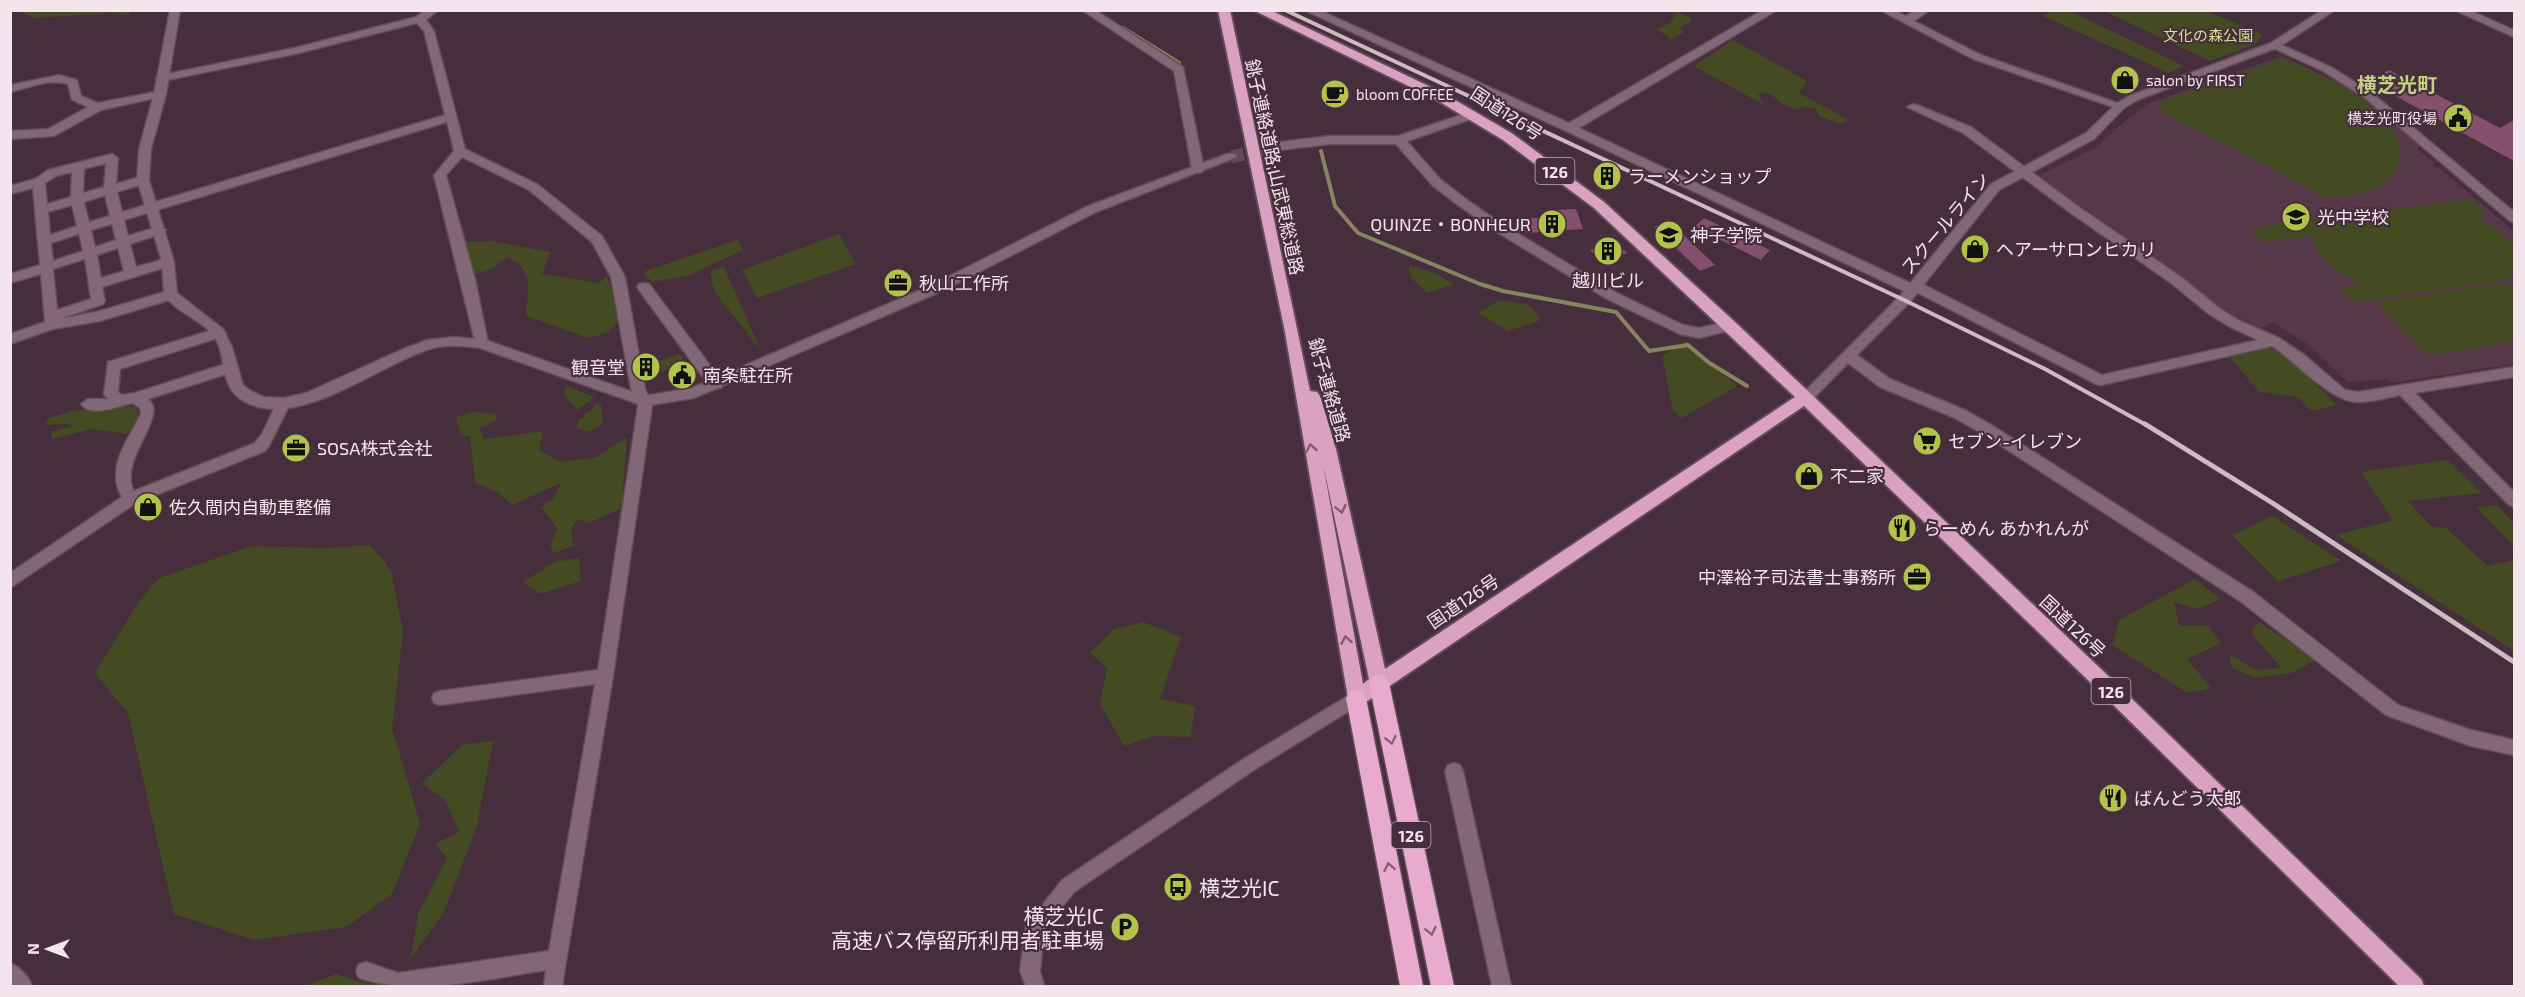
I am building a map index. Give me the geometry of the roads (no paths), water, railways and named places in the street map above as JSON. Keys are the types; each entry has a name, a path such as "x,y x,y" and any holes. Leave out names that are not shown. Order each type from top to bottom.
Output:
{"highway":[{"name":"国道126号","path":"1259,10 1439,96 1473,115 1508,137 1599,205 1730,326 2096,676 2414,987"},
{"name":"銚子連絡道路;山武東総道路","path":"1224,13 1293,332"},
{"name":"銚子連絡道路","path":"1293,332 1328,449 1379,683"},
{"name":"銚子連絡道路","path":"1293,332 1356,698"},
{"name":"国道126号","path":"1356,698 1804,399"},
{"name":"126","path":"1379,683 1443,987"},
{"name":"126","path":"1356,698 1412,987"}],"street":[{"path":"175,10 160,94 145,148 143,180 153,206 168,262 171,295 219,333 236,387 246,396 261,402 283,404 325,391 424,346 452,340 481,343 644,401 694,393 938,288 996,256 1092,209 1231,157"},
{"path":"162,78 284,54 420,19 433,10"},
{"path":"1087,10 1179,69 1198,169"},
{"path":"1309,10 1914,288 2102,380 2274,341"},
{"path":"1570,128 1772,10"},
{"path":"1885,10 1977,57 2120,106"},
{"path":"1905,21 1925,10"},
{"name":"スクールライン","path":"1804,399 1914,288 1995,187 2066,152 2091,136 2120,106 2155,88 2275,45 2330,10"},
{"path":"2459,10 2514,34"},
{"path":"420,19 429,32 460,151 533,188 554,202 597,238 618,277 638,389 644,401 638,460 605,676 556,958 553,987"},
{"path":"2275,45 2327,69 2368,94 2513,215"},
{"path":"10,89 37,78 68,79 73,82 76,98 98,107"},
{"path":"10,135 50,133 98,107 160,94"},
{"path":"1913,107 1967,129 2176,280 2214,311 2235,324 2274,341 2298,357 2341,394 2358,397 2514,372"},
{"path":"1280,146 1329,140 1399,140 1473,115"},
{"path":"44,241 451,117"},
{"path":"1399,140 1437,183 1462,202 1496,226 1612,296 1680,329 1699,333 1730,326"},
{"path":"460,151 440,175 468,279 481,343"},
{"path":"10,190 39,182 52,173 112,158 110,189 131,273"},
{"path":"10,339 98,301 90,253 77,199 78,166"},
{"path":"41,210 143,180"},
{"path":"39,182 51,321"},
{"path":"10,279 160,230"},
{"path":"96,284 168,262"},
{"path":"644,287 716,384"},
{"path":"51,321 100,316 171,295"},
{"path":"119,400 113,398 111,394 113,366 219,333"},
{"path":"1848,356 1884,383 1960,414 1988,430 2236,590 2392,710 2460,734 2514,747"},
{"path":"88,404 108,405 231,367"},
{"path":"2403,390 2514,501"},
{"path":"131,499 123,481 121,468 148,414 146,405 135,398"},
{"path":"10,582 131,499 245,455 260,447 272,431 274,417 283,404"},
{"path":"440,698 605,676"},
{"path":"1035,987 1030,970 1035,926 1068,886 1251,763 1356,698"},
{"path":"1454,771 1502,987"},
{"path":"366,971 398,983 556,958"},
{"path":"10,972 22,987"}],"waterway":[{"path":"1123,28 1179,63"},
{"path":"1321,151 1335,206 1358,233 1480,284 1503,291 1616,312 1649,351 1688,345 1708,362 1747,386"}],"tunnel":[{"path":"1231,157 1280,146"}],"railway":[{"path":"1285,10 1904,300 2045,369 2148,426"},
{"path":"2145,424 2274,504 2514,662"}],"place":[{"name":"salon by FIRST","path":"2125,80"},
{"name":"bloom COFFEE","path":"1335,94"},
{"name":"横芝光町役場","path":"2458,118"},
{"name":"ラーメンショップ","path":"1607,176"},
{"name":"光中学校","path":"2296,217"},
{"name":"QUINZE・BONHEUR","path":"1552,224"},
{"name":"神子学院","path":"1669,235"},
{"name":"ヘアーサロンヒカリ","path":"1975,249"},
{"name":"越川ビル","path":"1608,251"},
{"name":"秋山工作所","path":"898,283"},
{"name":"観音堂","path":"646,367"},
{"name":"南条駐在所","path":"682,375"},
{"name":"セブン-イレブン","path":"1927,441"},
{"name":"SOSA株式会社","path":"296,448"},
{"name":"不二家","path":"1809,476"},
{"name":"佐久間内自動車整備","path":"148,507"},
{"name":"らーめん あかれんが","path":"1902,528"},
{"name":"中澤裕子司法書士事務所","path":"1917,577"},
{"name":"ばんどう太郎","path":"2113,798"},
{"name":"横芝光IC","path":"1178,887"},
{"name":"横芝光IC 高速バス停留所利用者駐車場","path":"1125,927"}],"district":[{"name":"横芝光町","path":"2397,84"}],"park label":[{"name":"文化の森公園","path":"2208,35"}]}
